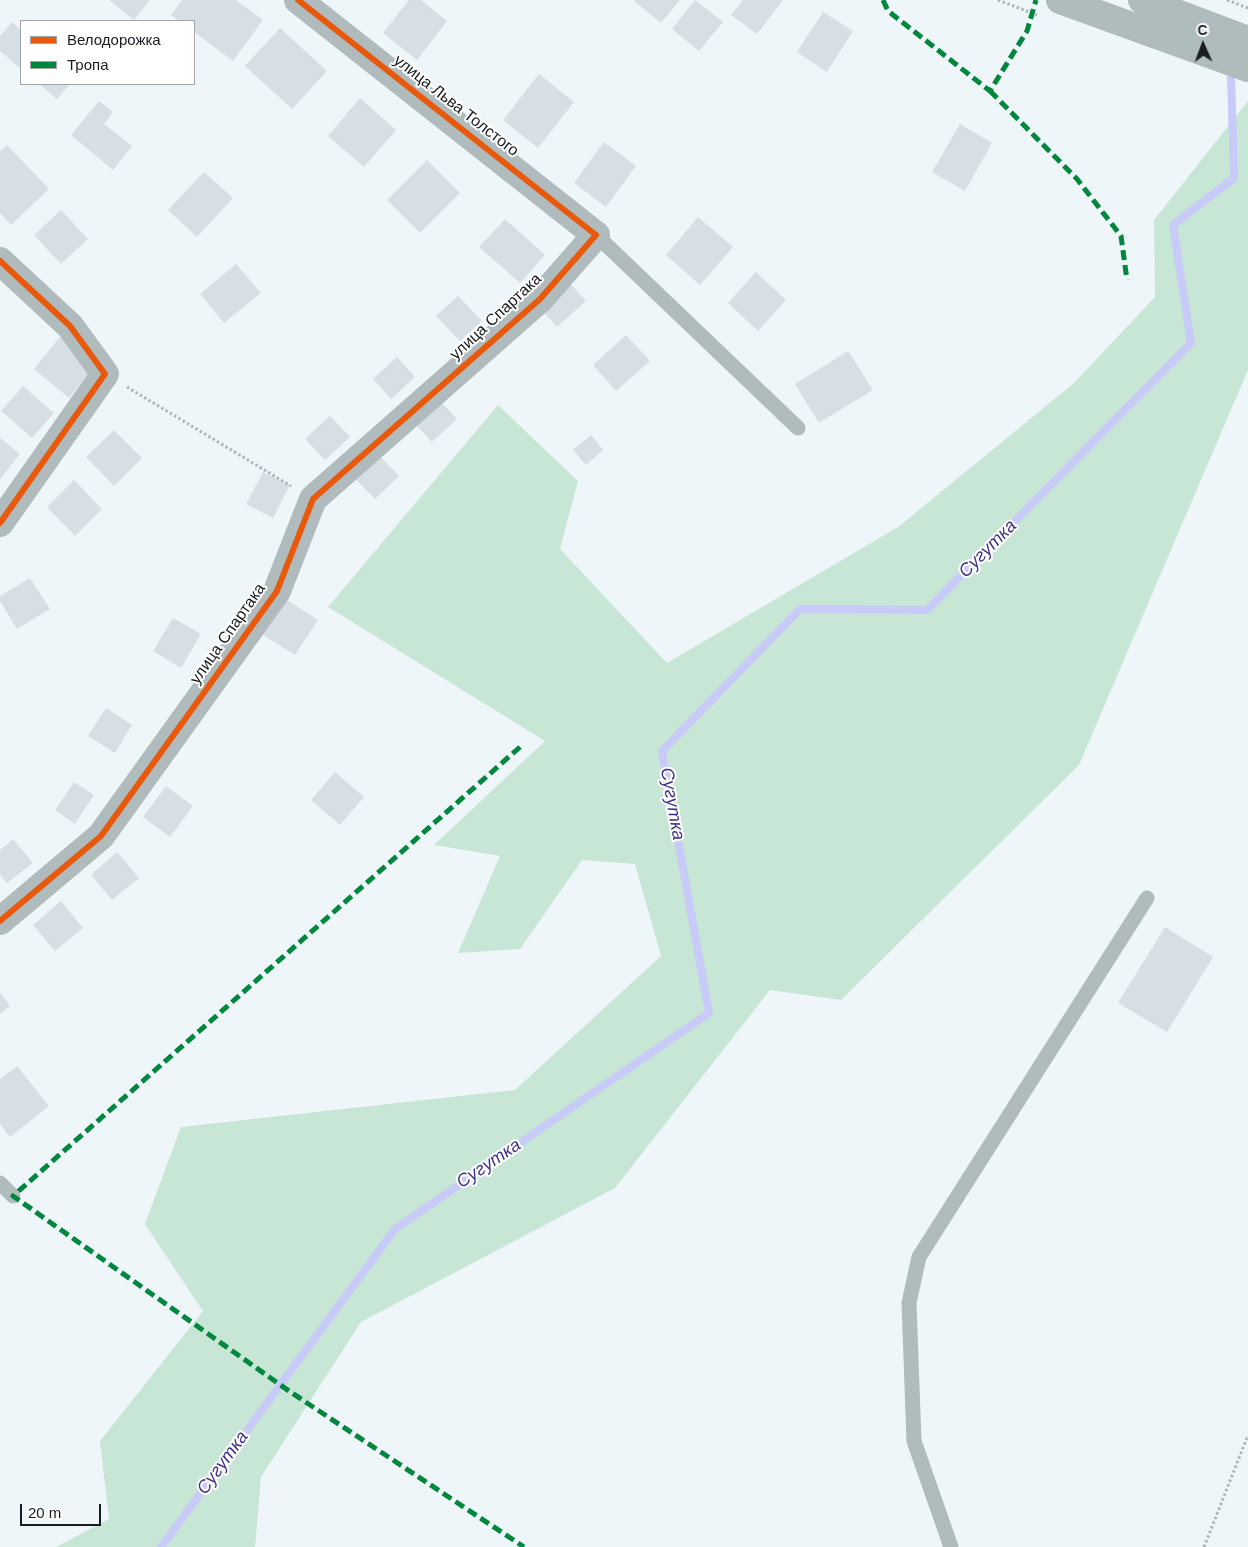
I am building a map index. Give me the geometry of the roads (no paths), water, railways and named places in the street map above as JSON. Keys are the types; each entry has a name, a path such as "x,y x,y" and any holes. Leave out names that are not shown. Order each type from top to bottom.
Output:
{"main road":[{"path":"1060,0 1248,68"},
{"path":"1142,0 1248,40"}],"street":[{"name":"улица Льва Толстого","path":"298,0 596,235"},
{"name":"улица Спартака","path":"0,921 101,836 277,591 313,499 540,299 596,235"},
{"path":"0,261 70,326 105,374 0,523"}],"lane":[{"name":"улица Льва Толстого","path":"596,235 798,428"},
{"path":"950,1547 914,1441 909,1303 919,1257 1147,898"},
{"path":"0,1183 12,1196"}],"waterway":[{"name":"Сугутка","path":"161,1547 395,1229 709,1013 662,751 800,609 927,610 1191,343 1173,225 1234,178 1231,75 1237,69"}]}
